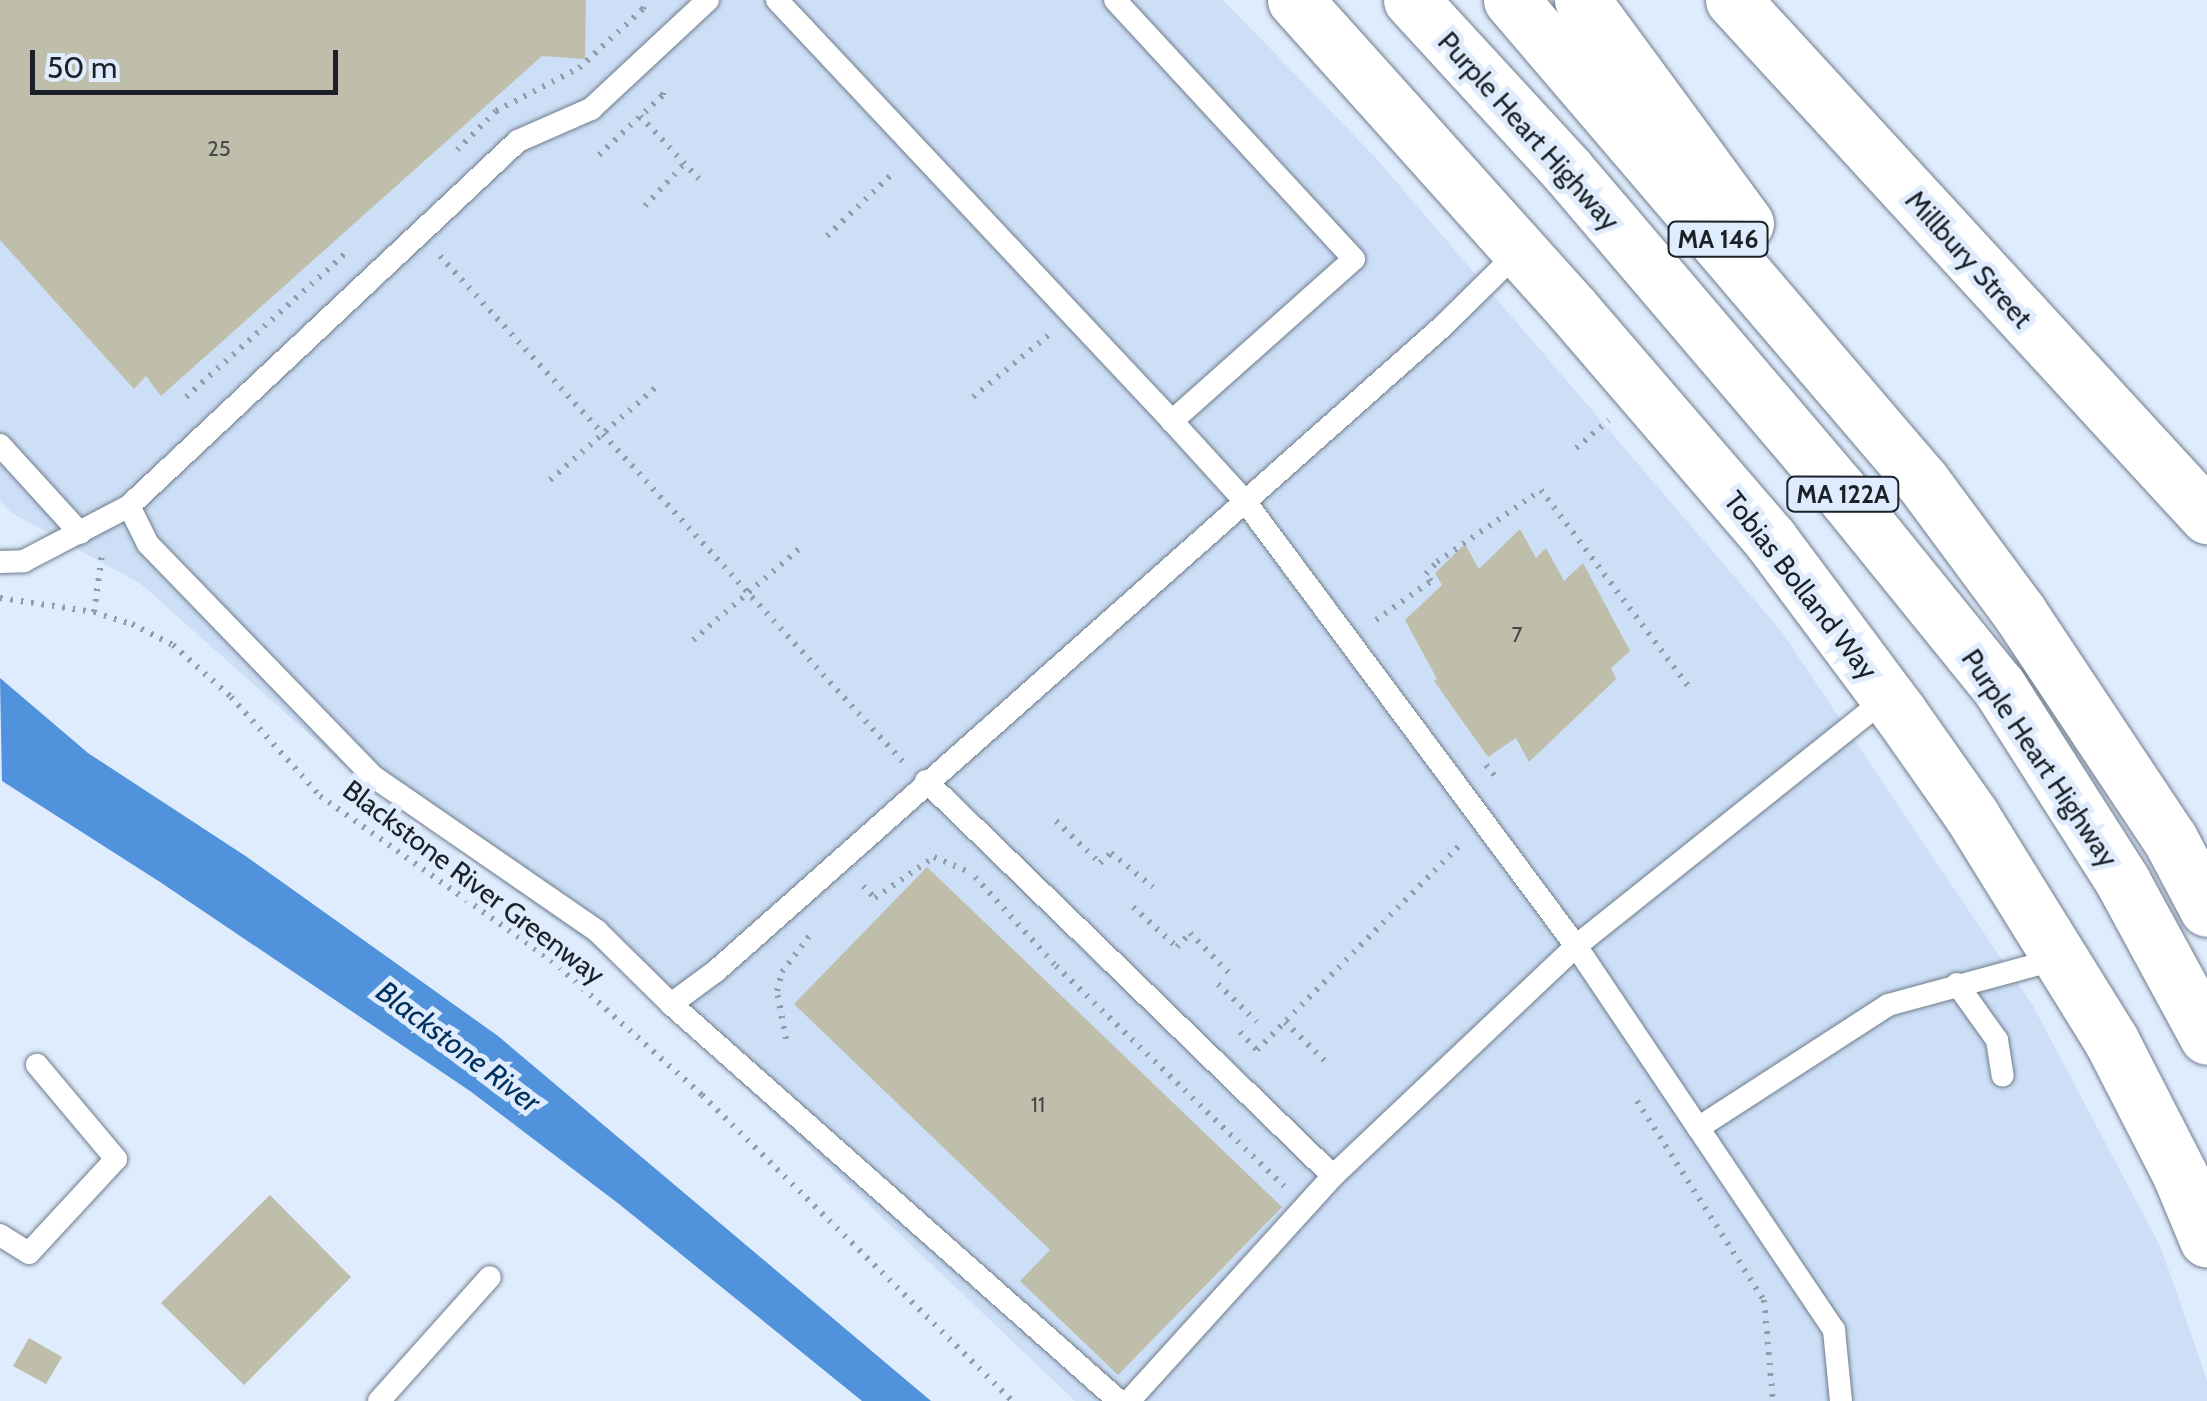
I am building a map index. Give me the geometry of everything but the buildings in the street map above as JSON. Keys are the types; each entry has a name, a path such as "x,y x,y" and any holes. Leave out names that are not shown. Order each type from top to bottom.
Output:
{"main road":[{"name":"Tobias Bolland Way","path":"1295,0 1520,250 1770,540 1888,697 1972,816 2110,1040 2180,1175 2207,1240"},
{"name":"Purple Heart Highway","path":"1410,0 1568,171 1841,492 1999,687 2123,882 2207,1038"},
{"name":"MA 146","path":"1510,0 1922,481"},
{"name":"MA 122A","path":"1582,0 1708,168 1922,481 2030,628 2170,839 2207,909"},
{"name":"Millbury Street","path":"1732,0 2207,516"}],"lane":[{"path":"0,562 24,561 120,511 518,141 591,109 708,0"},
{"path":"777,0 1244,500 1576,946 1834,1330 1841,1401"},
{"path":"1115,0 1354,259 1172,421"},
{"path":"671,1004 716,972 1444,325 1520,250"},
{"path":"0,445 80,533"},
{"path":"120,511 374,777 597,931 671,1004 1119,1401"},
{"path":"1129,1401 1334,1176 1576,946 1888,697"},
{"path":"926,782 1334,1176"},
{"path":"1698,1128 1888,1005 2061,958"},
{"path":"1957,984 1997,1040 2002,1076"},
{"path":"0,1235 30,1252 116,1158 37,1065"},
{"path":"379,1401 490,1276"}],"path":[{"path":"599,155 638,114 664,95 664,87"},
{"path":"638,114 698,180"},
{"path":"645,206 684,164"},
{"path":"828,236 886,179"},
{"path":"440,256 904,762 892,772"},
{"path":"973,397 1036,347"},
{"path":"550,480 655,388"},
{"path":"1576,448 1612,418"},
{"path":"1385,633 1374,618 1431,581 1426,574 1438,562 1542,490 1689,687"},
{"path":"94,612 97,575 120,511"},
{"path":"694,640 800,549"},
{"name":"Blackstone River Greenway","path":"0,598 94,612 132,624 173,645 231,697 320,796 551,960 702,1095 1012,1401"},
{"path":"1474,750 1498,780"},
{"path":"1056,820 1100,863 1111,853 1152,887"},
{"path":"1240,1032 1256,1050 1462,844 1473,857"},
{"path":"952,850 1056,966 1292,1194"},
{"path":"863,886 876,898 934,857 971,872"},
{"path":"848,899 874,875"},
{"path":"1133,907 1176,947 1190,933 1228,974"},
{"path":"786,1038 777,991 782,972 820,926"},
{"path":"1218,984 1256,1022"},
{"path":"1284,1022 1329,1065"},
{"path":"1630,1090 1764,1300 1773,1401"}],"shaded area":[{"path":"0,0 1223,0 1374,156 1781,631 2033,1006 2161,1248 2207,1380 2207,1401 1075,1401 616,964 345,766 141,584 12,513 0,501"}],"water":[{"name":"Blackstone River","path":"0,678 88,753 247,857 498,1036 931,1401 862,1401 619,1204 470,1091 160,882 2,781"}]}
